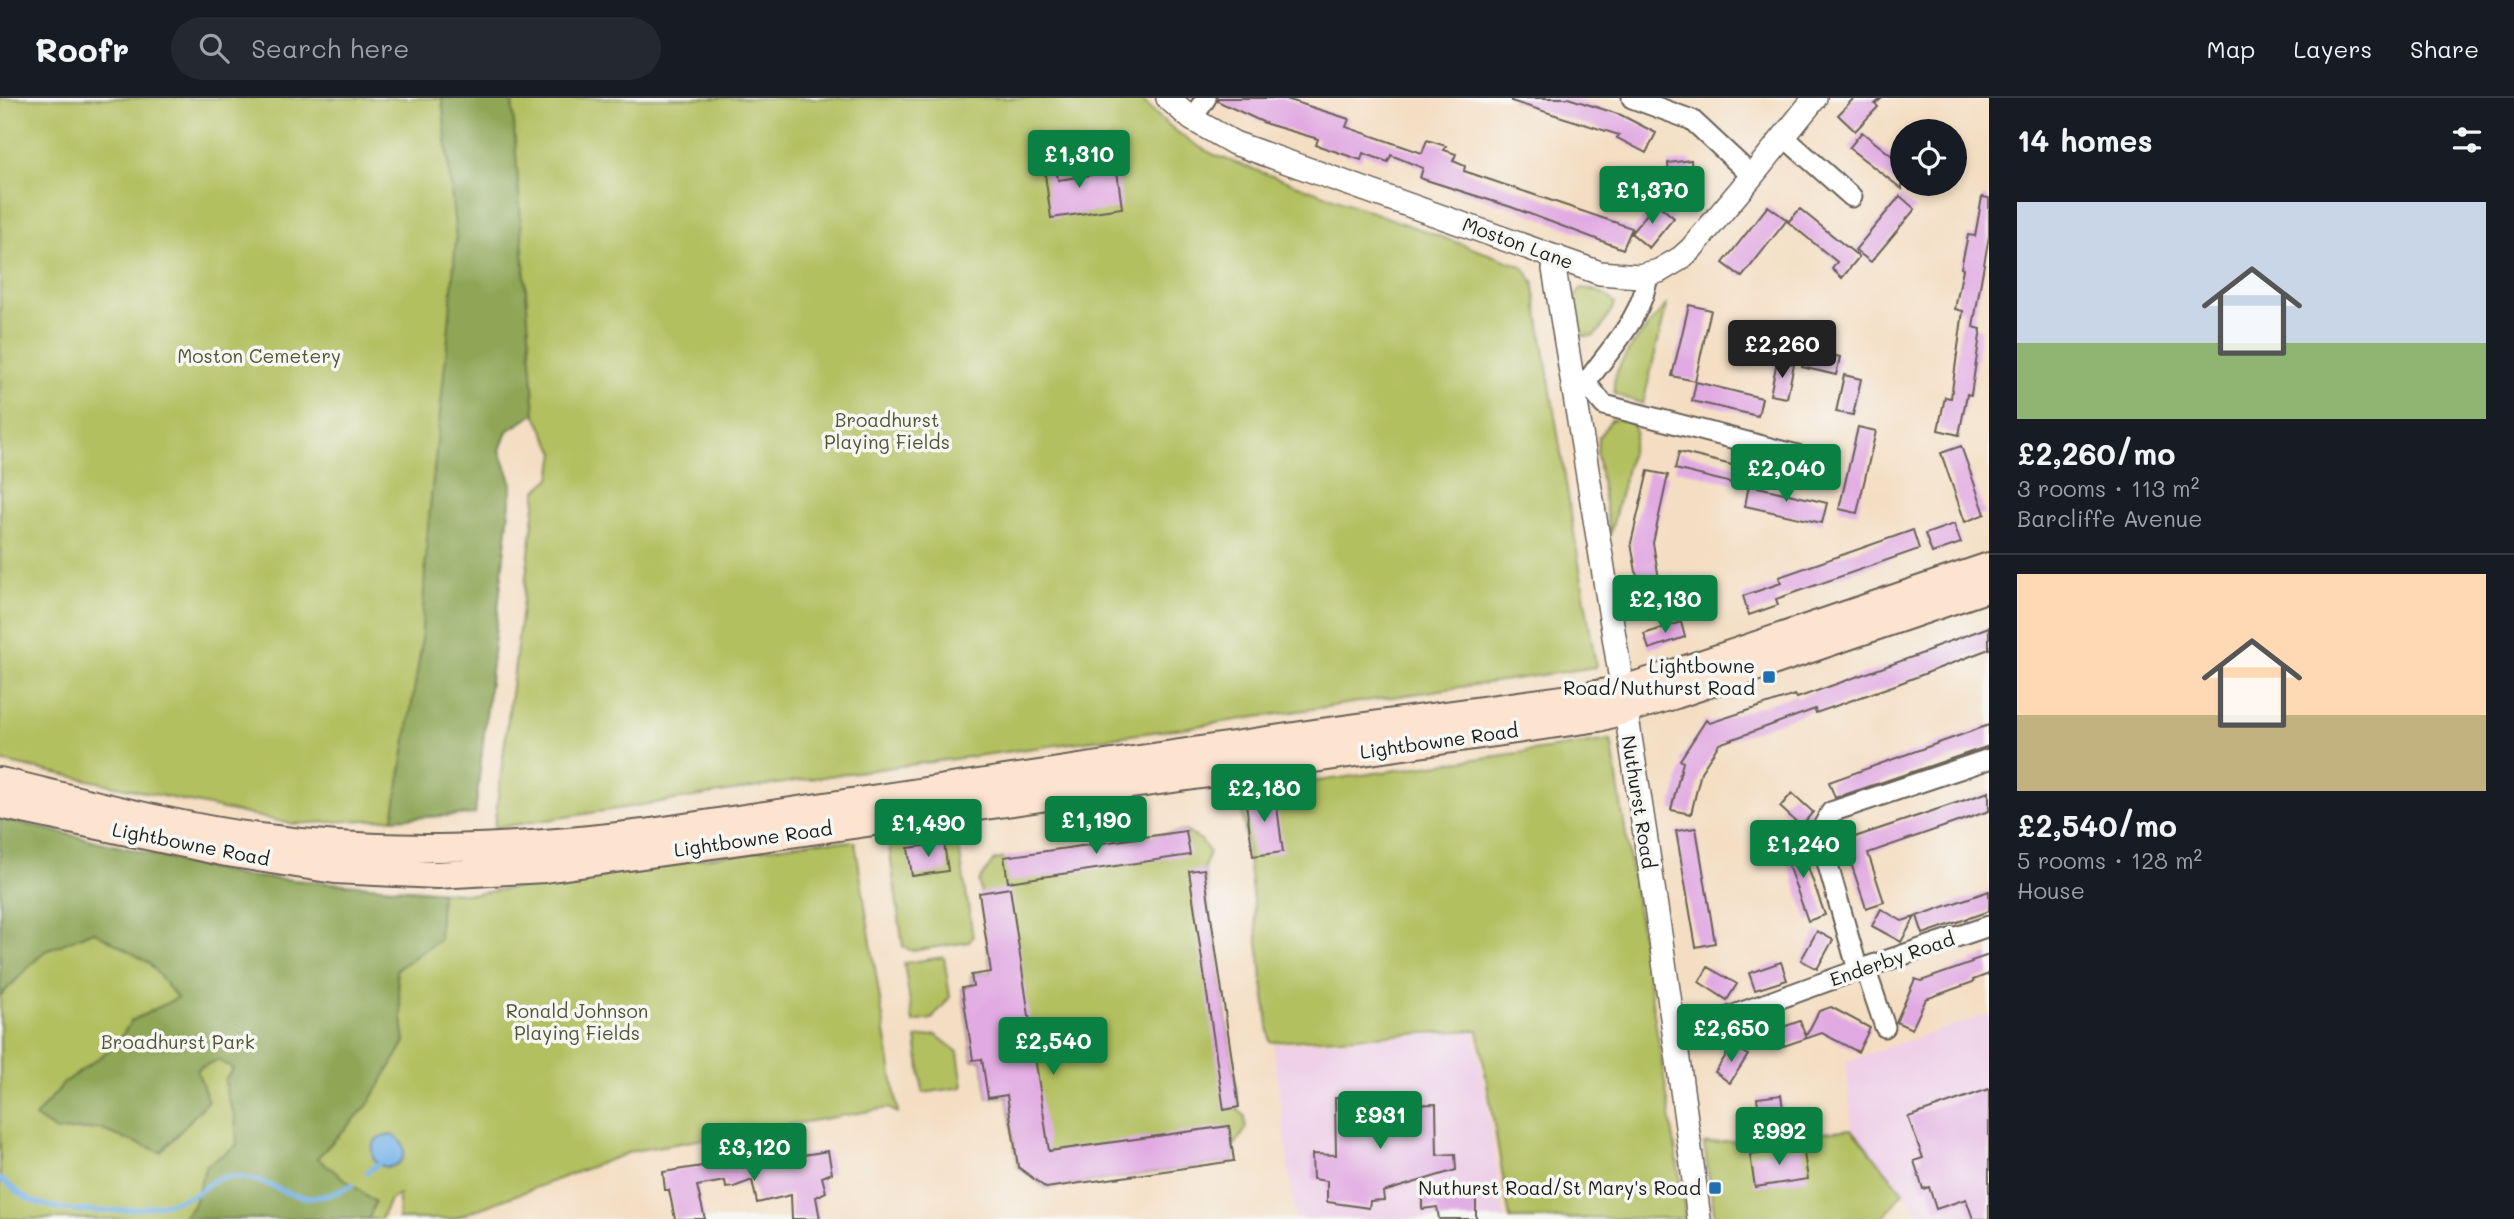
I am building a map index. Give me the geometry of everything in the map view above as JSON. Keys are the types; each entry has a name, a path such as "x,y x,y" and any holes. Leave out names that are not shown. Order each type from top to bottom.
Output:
{"main road":[{"name":"Lightbowne Road","path":"0,805 227,853 335,870 437,875 545,869 1599,718 1624,699 1989,566"},
{"name":"Lightbowne Road","path":"0,781 151,817 257,837 353,847 418,849 561,844 1321,732 1510,708 1624,699 1665,699 1989,587"}],"street":[{"name":"Moston Lane","path":"1168,98 1192,119 1234,143 1600,273 1622,276 1648,274 1670,265 1691,249 1815,98"},
{"path":"1192,119 1206,98"},
{"path":"1632,98 1692,120 1752,176"},
{"path":"1784,137 1852,197"},
{"name":"Nuthurst Road","path":"1557,257 1554,269 1579,385 1608,611 1676,1036 1699,1219"},
{"path":"1648,274 1639,310 1579,385 1604,405 1797,455"},
{"path":"1885,1027 1862,969 1819,834 1831,812 1989,759"},
{"name":"Enderby Road","path":"1676,1036 1989,926"}],"shaded area":[{"path":"1989,1014 1989,1219 1924,1219 1852,1129 1846,1061"},
{"path":"1475,1032 1505,1219 1295,1219 1273,1045"}],"green space":[{"name":"Broadhurst Playing Fields","path":"0,98 1140,98 1176,131 1217,156 1522,266 1533,281 1596,667 1183,728 842,774 494,828 537,490 551,478 555,453 535,414 507,431 500,450 512,484 475,814 292,824 0,761"},
{"path":"442,98 512,98 535,414 507,431 500,450 512,484 475,814 393,819 421,648 427,536 456,239"},
{"path":"1582,288 1600,293 1615,304 1601,329 1593,336 1582,336 1576,318 1576,298"},
{"path":"1667,304 1643,404 1615,394 1614,383 1623,359"},
{"path":"1619,419 1633,424 1636,432 1610,535 1597,454 1598,438 1611,420"},
{"path":"1611,740 1684,1204 1684,1218 1510,1219 1478,1030 1270,1042 1240,792"},
{"name":"Ronald Johnson Playing Fields","path":"0,818 241,876 474,894 816,841 855,842 898,1113 888,1108 633,1151 452,1219 398,1219 399,1195 390,1200 381,1219 0,1219"},
{"name":"Broadhurst Park","path":"0,818 241,876 441,892 439,940 396,970 405,1042 368,1105 317,1158 375,1202 369,1219 182,1219 193,1206 206,1166 237,1145 235,1116 227,1097 225,1080 233,1069 218,1060 197,1069 208,1101 161,1152 99,1129 56,1131 35,1117 64,1083 116,1045 131,1021 177,998 149,963 93,931 44,952 0,996"},
{"path":"956,828 973,937 969,942 912,951 903,946 888,839"},
{"path":"1186,831 1201,840 1209,852 1204,869 1239,1107 1236,1108 1245,1116 1246,1129 1232,1149 1234,1161 1046,1188 1018,1167 1007,1096 988,1098 982,1060 973,1060 962,988 972,986 971,975 991,972 979,881 994,860"},
{"path":"944,957 950,997 932,1019 913,1022 904,963"},
{"path":"936,1035 958,1052 963,1087 923,1093 916,1038"},
{"path":"1852,1129 1903,1192 1882,1219 1715,1219 1704,1144"}],"water":[{"path":"388,1135 400,1139 404,1151 400,1163 388,1167 376,1163 372,1151 376,1139"}],"building":[{"path":"1218,98 1283,98 1349,119 1346,127 1422,153 1427,140 1446,146 1444,150 1456,154 1453,161 1465,166 1464,171 1632,228 1623,249 1511,207 1420,178 1423,168 1391,155 1388,162 1363,153 1361,160 1316,145 1318,139 1267,124 1217,101"},
{"path":"1511,98 1568,98 1621,115 1656,133 1646,153 1617,138 1619,135 1511,101"},
{"path":"1854,98 1882,98 1875,104 1878,107 1855,131 1838,115"},
{"path":"1862,132 1890,154 1890,180 1849,148"},
{"path":"1052,143 1058,180 1117,171 1122,208 1051,218 1041,145"},
{"path":"1691,160 1694,193 1671,196 1668,163"},
{"path":"1900,196 1915,209 1871,262 1855,250"},
{"path":"1982,197 1989,198 1989,236 1973,327 1981,329 1971,395 1967,394 1959,435 1938,430 1945,397 1951,398 1963,311 1955,309 1963,269 1961,268 1968,235 1975,236"},
{"path":"1656,203 1674,218 1649,248 1631,233"},
{"path":"1768,206 1787,220 1742,277 1723,263"},
{"path":"1800,209 1859,257 1842,278 1832,269 1837,262 1788,222"},
{"path":"1689,305 1711,310 1695,381 1672,376"},
{"path":"1806,349 1840,357 1836,375 1802,367"},
{"path":"1777,361 1794,364 1787,398 1770,395"},
{"path":"1844,375 1861,379 1853,415 1836,412"},
{"path":"1696,382 1762,398 1758,416 1692,401"},
{"path":"1858,427 1876,431 1857,513 1839,509"},
{"path":"1961,446 1985,514 1965,522 1941,453"},
{"path":"1679,452 1748,469 1744,486 1675,469"},
{"path":"1648,471 1668,475 1653,543 1660,585 1639,589 1631,543"},
{"path":"1749,485 1827,503 1822,523 1745,506"},
{"path":"1954,524 1961,543 1932,553 1925,534"},
{"path":"1913,530 1919,549 1776,599 1778,605 1749,615 1743,596 1781,583 1779,577"},
{"path":"1681,622 1685,637 1649,649 1644,634"},
{"path":"1989,627 1989,649 1816,713 1815,709 1719,744 1701,772 1691,814 1671,810 1683,762 1680,760 1706,720 1710,723 1795,695 1797,698"},
{"path":"1989,725 1989,746 1835,798 1829,782"},
{"path":"1275,792 1283,852 1253,856 1245,796"},
{"path":"1989,792 1989,811 1868,853 1884,902 1866,908 1843,839 1851,845 1849,839"},
{"path":"1792,793 1813,812 1801,826 1780,807"},
{"path":"1696,828 1715,943 1696,947 1676,831"},
{"path":"1186,831 1190,855 1008,882 1004,857"},
{"path":"1798,839 1825,915 1808,921 1781,845"},
{"path":"944,843 948,871 912,876 908,848"},
{"path":"1204,869 1239,1107 1224,1110 1189,871"},
{"path":"1010,888 1049,1151 1229,1126 1234,1161 1046,1188 1018,1167 1007,1095 988,1098 982,1059 973,1060 962,988 973,986 971,975 991,972 979,893"},
{"path":"1989,891 1989,911 1923,934 1917,916"},
{"path":"1881,909 1902,921 1915,917 1901,942 1872,926"},
{"path":"1817,931 1833,940 1817,969 1801,960"},
{"path":"1989,955 1989,974 1926,999 1912,1029 1896,1022 1915,979 1921,981"},
{"path":"1781,962 1787,980 1755,990 1749,973"},
{"path":"1708,967 1737,984 1727,1000 1699,982"},
{"path":"1831,1007 1870,1028 1858,1052 1822,1033 1775,1049 1769,1032 1800,1021 1806,1036 1819,1011"},
{"path":"1733,1045 1748,1055 1730,1083 1715,1072"},
{"path":"1989,1089 1989,1219 1973,1219 1966,1199 1936,1209 1929,1187 1923,1189 1914,1161 1923,1158 1908,1117"},
{"path":"1781,1095 1785,1122 1761,1125 1757,1098"},
{"path":"1373,1097 1374,1106 1436,1104 1437,1155 1455,1154 1456,1170 1383,1192 1384,1200 1370,1201 1369,1208 1327,1202 1327,1181 1313,1179 1312,1154 1336,1155 1335,1098"},
{"path":"1803,1147 1808,1179 1755,1187 1750,1155"},
{"path":"828,1151 832,1173 822,1177 826,1192 816,1197 820,1219 792,1219 791,1195 757,1203 752,1180 726,1188 725,1181 697,1186 705,1219 675,1219 669,1190 665,1190 663,1172 754,1158 756,1166"},
{"path":"1422,1191 1476,1192 1476,1219 1439,1219 1437,1207 1422,1209"}],"waterway":[{"path":"367,1172 378,1164"},
{"path":"0,1179 30,1200 48,1206 89,1211 134,1209 175,1201 193,1195 216,1179 225,1177 259,1181 286,1192 314,1198 352,1185"}],"place":[{"name":"Lightbowne Road/Nuthurst Road","path":"1769,677"},
{"name":"Nuthurst Road/St Mary's Road","path":"1715,1188"}],"park label":[{"name":"Moston Cemetery","path":"259,356"}]}
